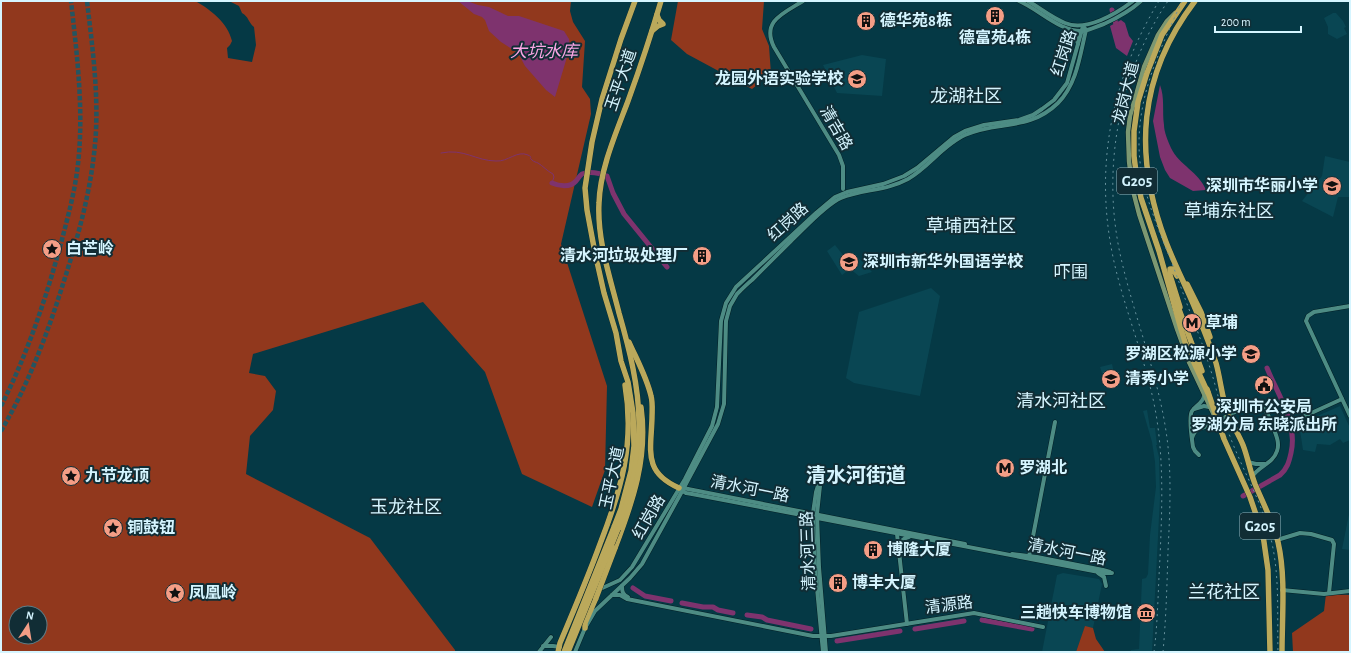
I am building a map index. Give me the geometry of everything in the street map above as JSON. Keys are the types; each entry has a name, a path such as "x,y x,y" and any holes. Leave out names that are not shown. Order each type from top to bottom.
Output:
{"highway":[{"name":"玉平大道","path":"568,652 616,528 629,477 634,446 634,418 632,402 628,382 621,361 616,333 604,293 591,233 585,188 592,142 602,99 635,1"},
{"name":"玉平大道","path":"559,650 628,501 637,455 639,421 636,388 620,314 602,243 600,193 604,172 661,1"},
{"name":"龙岗大道","path":"1196,1 1170,41 1158,68 1148,108 1145,126 1145,145 1150,191 1166,243 1202,326"},
{"name":"龙岗大道","path":"1166,274 1141,198 1134,156 1134,131 1138,102 1153,56 1162,35 1183,3"},
{"path":"652,30 663,24 659,20 657,14"},
{"path":"1137,90 1138,102"},
{"path":"1159,251 1164,260 1168,260 1170,256 1166,243"},
{"path":"1177,266 1201,312 1211,341 1216,363"},
{"path":"1188,334 1170,275 1169,271 1171,269 1175,271 1202,326"},
{"path":"1166,274 1186,344 1206,394"},
{"name":"G205","path":"1166,274 1205,380 1206,394 1218,421 1229,452 1250,497 1263,535 1268,570 1270,652"},
{"path":"620,314 629,341 652,397 651,453 653,465 662,477 682,489"},
{"name":"G205","path":"1202,326 1216,363 1228,415 1242,444 1252,477 1268,513 1277,540 1281,564 1282,652"},
{"path":"585,628 585,623 629,512 637,486 641,460 643,416 639,387 629,341"},
{"path":"559,650 612,514 623,476 628,440 628,410 621,361"}],"main road":[{"name":"龙岗大道","path":"1183,3 1167,21 1158,35 1144,67 1130,116 1128,151 1130,175 1140,219 1184,351 1206,394 1209,407"},
{"path":"1209,407 1218,421"}],"street":[{"name":"清吉路","path":"803,1 779,16 772,24 770,30 770,40 839,156 843,166 843,189"},
{"path":"1019,1 1059,24 1076,37 1078,47"},
{"path":"1028,1 1064,23 1084,29"},
{"path":"1105,20 1133,1"},
{"path":"1059,24 1070,29 1084,29 1105,20 1120,16 1141,1"},
{"name":"红岗路","path":"559,650 581,602 592,592 617,582 629,572 682,489 716,416 720,328 724,309 729,297 736,287 835,197 851,190 883,184 901,178 917,168 951,139 966,131 987,125 1019,120 1033,115 1042,109 1054,100 1065,86 1084,29"},
{"name":"红岗路","path":"575,652 585,628 595,611 622,586 642,564 713,434 723,408 725,325 728,310 737,294 818,216 839,199 902,182 914,175 966,134 1028,121 1040,116 1050,109 1063,97 1071,84 1084,29"},
{"path":"752,271 756,272 756,276"},
{"path":"1350,306 1314,312 1308,316 1306,321 1350,416"},
{"path":"1199,455 1193,446 1190,419 1191,412 1204,400 1206,394"},
{"path":"1274,430 1342,399"},
{"path":"1192,438 1196,431 1201,428 1250,406 1259,405 1265,410 1278,440"},
{"path":"1194,409 1204,406 1209,407"},
{"path":"1190,419 1194,425 1201,428"},
{"path":"1029,558 1055,422"},
{"path":"1252,477 1257,470 1272,460 1276,454 1281,427"},
{"path":"1248,462 1266,464"},
{"name":"清水河三路","path":"815,516 820,479 816,492 815,516 815,567 826,652"},
{"name":"清水河一路","path":"682,489 1029,558 1103,570 1112,573 1094,571 897,534 815,516"},
{"path":"1277,540 1300,533 1311,534 1332,540 1334,544 1329,594"},
{"path":"897,534 907,623"},
{"path":"899,549 901,541 914,537"},
{"path":"1094,571 1104,577 1106,586"},
{"name":"清源路","path":"622,586 622,591 628,598 813,634 832,636 907,623 974,612 1043,626 974,613 907,623"},
{"path":"1282,590 1329,594 1350,591"},
{"name":"清源路","path":"612,595 620,595 627,599 813,636 823,635"},
{"name":"清水河三路","path":"823,635 823,652"},
{"path":"539,652 552,636 552,640 559,650"},
{"path":"543,646 559,650"}],"shaded area":[{"path":"1,1 195,1 218,17 227,28 232,41 227,48 228,58 252,62 256,45 254,27 242,13 239,6 229,1 571,1 570,11 573,22 585,41 582,87 590,99 591,114 561,244 607,386 605,470 592,507 522,474 485,372 423,302 253,354 249,373 265,376 276,391 273,410 250,436 246,474 370,538 455,652 1,652"},
{"path":"678,1 764,1 762,29 769,46 771,74 752,89 687,54 671,40"},
{"path":"1336,13 1346,27 1344,28 1347,34 1337,39 1328,34 1328,27 1324,18"},
{"name":"龙园外语实验学校","path":"862,55 886,59 882,96 837,93 823,65"},
{"name":"深圳市华丽小学","path":"1325,156 1350,162 1350,197 1338,197 1333,217 1302,201 1322,176"},
{"name":"深圳市新华外国语学校","path":"835,245 843,255 847,256 853,252 872,272 859,276 850,269 842,275 827,251"},
{"path":"931,288 940,296 920,396 854,383 846,378 859,312"},
{"name":"清秀小学","path":"1112,364 1117,386 1113,388 1102,373 1100,367"},
{"path":"1340,406 1350,428 1350,440 1343,443 1340,439 1330,445 1317,444 1315,452 1303,450 1299,424"},
{"path":"1147,410 1150,428 1155,428 1156,445 1159,457 1160,498 1152,652 1131,652 1131,650 1139,649 1142,579 1146,578 1148,574 1150,535 1156,487 1155,462 1152,442 1143,411"},
{"path":"1350,509 1350,550 1342,549"},
{"path":"1063,573 1099,579 1102,584 1093,628 1085,627 1076,652 1042,652 1057,575"},
{"path":"1326,594 1350,595 1350,652 1293,652 1292,633 1324,611"},
{"path":"1085,626 1093,628 1096,639 1105,652 1076,652"}],"water":[{"name":"大坑水库","path":"458,1 467,1 489,7 508,16 519,16 564,31 569,39 570,47 555,97 546,90 525,66 518,53 501,42 489,31 485,20 482,17 474,14"},
{"path":"1121,20 1125,23 1129,36 1133,41 1127,56 1116,48 1110,26"},
{"path":"1160,85 1163,120 1166,136 1171,148 1179,159 1199,178 1206,190 1193,191 1170,178 1165,170 1160,157 1153,121"}],"waterway":[{"path":"1112,10 1117,28"},
{"path":"441,153 463,153 482,159 496,161 505,160 520,154 528,155 533,161 553,174 554,177 552,183"},
{"path":"552,183 561,186 568,186 574,183 582,174 588,173 598,173 607,176 613,193 624,214 667,267"},
{"path":"1243,496 1280,475 1287,465 1291,453 1292,431 1286,409 1267,368"},
{"path":"633,588 645,596 671,601"},
{"path":"682,603 703,607 713,607 718,610 733,613"},
{"path":"747,615 762,617 767,620 811,629"},
{"path":"982,620 1032,629"},
{"path":"915,629 964,621"},
{"path":"837,641 900,631"}],"tunnel":[{"path":"1,406 27,348 42,308 60,247 75,185 80,144 80,103 71,1"},
{"path":"1,431 20,396 50,322 74,246 88,190 92,170 96,131 96,98 87,1"}],"railway":[{"path":"1154,652 1158,605 1162,504 1159,432 1153,397 1118,278 1110,242 1106,206 1106,170 1109,135 1116,100 1127,66 1141,33 1159,1"},
{"path":"1163,652 1170,506 1168,446 1157,387 1121,258 1115,225 1113,192 1114,158 1118,125 1126,92 1137,60 1151,30 1168,1"},
{"path":"1182,1 1159,53 1147,88 1140,125 1139,144 1141,170 1151,209 1205,352 1228,431 1257,498 1271,539 1276,567 1278,596 1278,652"}],"place":[{"name":"德富苑4栋","path":"995,16"},
{"name":"德华苑8栋","path":"866,21"},
{"name":"龙园外语实验学校","path":"857,79"},
{"name":"深圳市华丽小学","path":"1332,186"},
{"name":"白芒岭","path":"52,249"},
{"name":"清水河垃圾处理厂","path":"702,256"},
{"name":"深圳市新华外国语学校","path":"849,262"},
{"name":"草埔","path":"1192,323"},
{"name":"罗湖区松源小学","path":"1251,354"},
{"name":"清秀小学","path":"1111,379"},
{"name":"深圳市公安局 罗湖分局 东晓派出所","path":"1264,385"},
{"name":"罗湖北","path":"1005,468"},
{"name":"九节龙顶","path":"71,476"},
{"name":"铜鼓钮","path":"113,528"},
{"name":"博隆大厦","path":"873,550"},
{"name":"博丰大厦","path":"838,583"},
{"name":"凤凰岭","path":"175,593"},
{"name":"三趟快车博物馆","path":"1146,613"}],"district":[{"name":"龙湖社区","path":"966,97"},
{"name":"草埔东社区","path":"1229,212"},
{"name":"草埔西社区","path":"971,227"},
{"name":"吓围","path":"1071,272"},
{"name":"清水河社区","path":"1061,402"},
{"name":"清水河街道","path":"856,476"},
{"name":"玉龙社区","path":"406,508"},
{"name":"兰花社区","path":"1224,593"}]}
